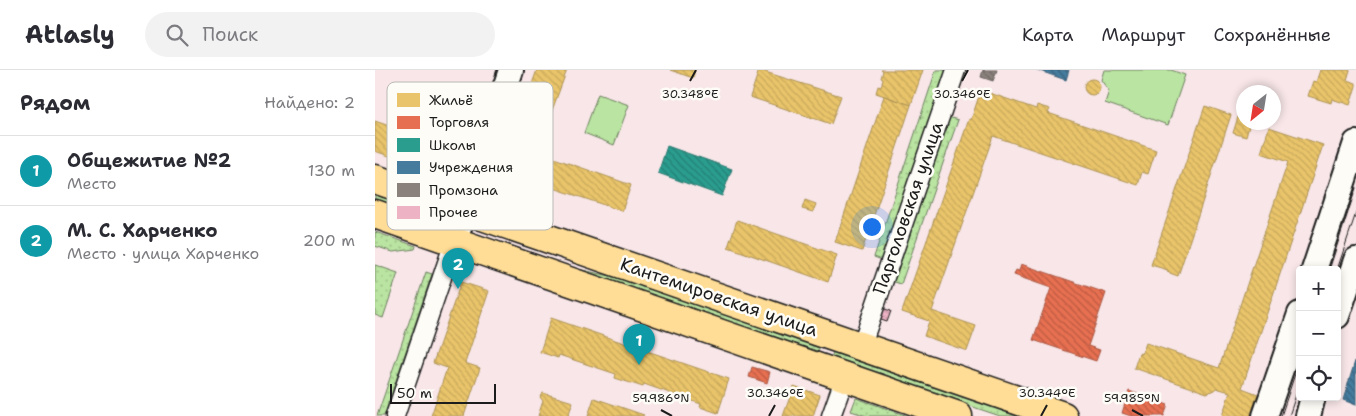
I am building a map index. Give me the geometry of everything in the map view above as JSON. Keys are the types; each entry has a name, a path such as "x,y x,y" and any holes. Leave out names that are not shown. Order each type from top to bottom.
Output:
{"main road":[{"path":"507,82 511,70"},
{"path":"1316,266 1356,144"},
{"name":"Кантемировская улица","path":"375,179 387,183"},
{"name":"Кантемировская улица","path":"375,214 387,218"},
{"name":"Кантемировская улица","path":"420,230 958,416"},
{"path":"454,242 458,230"},
{"name":"Кантемировская улица","path":"522,230 1063,416"},
{"path":"1339,311 1356,260"},
{"path":"1265,416 1296,326"},
{"path":"1307,416 1312,401"}],"street":[{"name":"Парголовская улица","path":"861,346 956,70"},
{"path":"395,416 454,242"},
{"path":"831,416 845,377"}],"green space":[{"path":"936,70 949,70 882,260 874,257"},
{"path":"1104,70 1171,70 1185,75 1168,125 1105,103 1109,91 1101,80"},
{"path":"598,94 629,105 614,145 584,133"},
{"path":"948,117 958,120 901,284 891,281"},
{"path":"375,194 387,198 387,211 375,207"},
{"path":"375,232 416,246 415,249 393,252 375,246"},
{"path":"476,235 573,268 643,283 821,344 817,355"},
{"path":"375,265 398,273 383,318 375,315"},
{"path":"426,272 432,274 384,416 377,416"},
{"path":"834,349 1034,416 1000,416 831,359"},
{"path":"856,398 908,416 867,416 851,411"}],"building: Жильё":[{"path":"537,70 567,70 553,108 553,82 533,82"},
{"path":"670,70 695,70 693,78"},
{"path":"759,70 841,96 831,124 750,97"},
{"path":"881,70 923,70 911,105 876,93 878,86 881,87 883,79 881,78 883,71"},
{"path":"1320,70 1350,70 1347,80 1356,83 1356,86 1350,105 1332,99 1331,103 1308,96 1313,81 1316,82"},
{"path":"1089,79 1095,79 1100,84 1098,93 1089,95 1084,90 1084,84"},
{"path":"981,90 1036,109 1037,105 1050,109 1048,113 1156,150 1148,174 1142,172 1138,185 993,136 932,311 976,326 967,351 924,336 929,321 902,312 969,119 971,120"},
{"path":"884,96 911,105 862,251 835,242"},
{"path":"1205,106 1231,115 1178,276 1167,272 1168,270 1151,265"},
{"path":"375,121 387,125 387,155 375,151"},
{"path":"1236,123 1236,130 1248,130 1246,137 1233,133"},
{"path":"1268,130 1278,130 1323,145 1242,388 1258,394 1250,416 1222,416 1230,392 1216,388 1207,393 1134,368 1139,353 1142,354 1146,343 1219,368 1288,162 1261,153"},
{"path":"553,158 631,185 622,211 553,188"},
{"path":"805,200 816,204 813,212 802,209"},
{"path":"737,220 837,255 828,282 728,247"},
{"path":"461,282 489,291 465,363 480,368 464,416 431,416 447,368 433,363"},
{"path":"551,318 729,379 718,413 700,407 701,404 644,384 643,387 615,378 616,374 559,355 558,358 540,352"},
{"path":"794,386 820,395 813,416 783,416"},
{"path":"543,393 573,402 568,416 538,416 543,401 540,397"},
{"path":"594,398 644,415 588,416"}],"building: Торговля":[{"path":"1021,264 1106,293 1088,346 1100,350 1096,361 1033,340 1051,288 1014,275 1016,270 1019,271"},
{"path":"752,367 770,372 767,383 749,377"},
{"path":"1129,391 1168,405 1164,416 1131,416 1122,413"}],"building: Школы":[{"path":"667,146 732,169 722,196 658,173"}],"building: Учреждения":[{"path":"1037,70 1069,70 1066,80"},
{"path":"1356,358 1356,405 1343,400"}],"building: Промзона":[{"path":"983,70 997,70 993,81 981,77"}],"building: Прочее":[{"path":"882,308 891,311 887,322 878,319"}],"tram line":[{"path":"1330,266 1356,188"},
{"path":"1338,266 1356,213"},
{"path":"1281,416 1296,371"},
{"path":"1289,416 1296,395"}],"place":[{"name":"М. С. Харченко","path":"458,289"},
{"name":"Общежитие №2","path":"639,365"}]}
